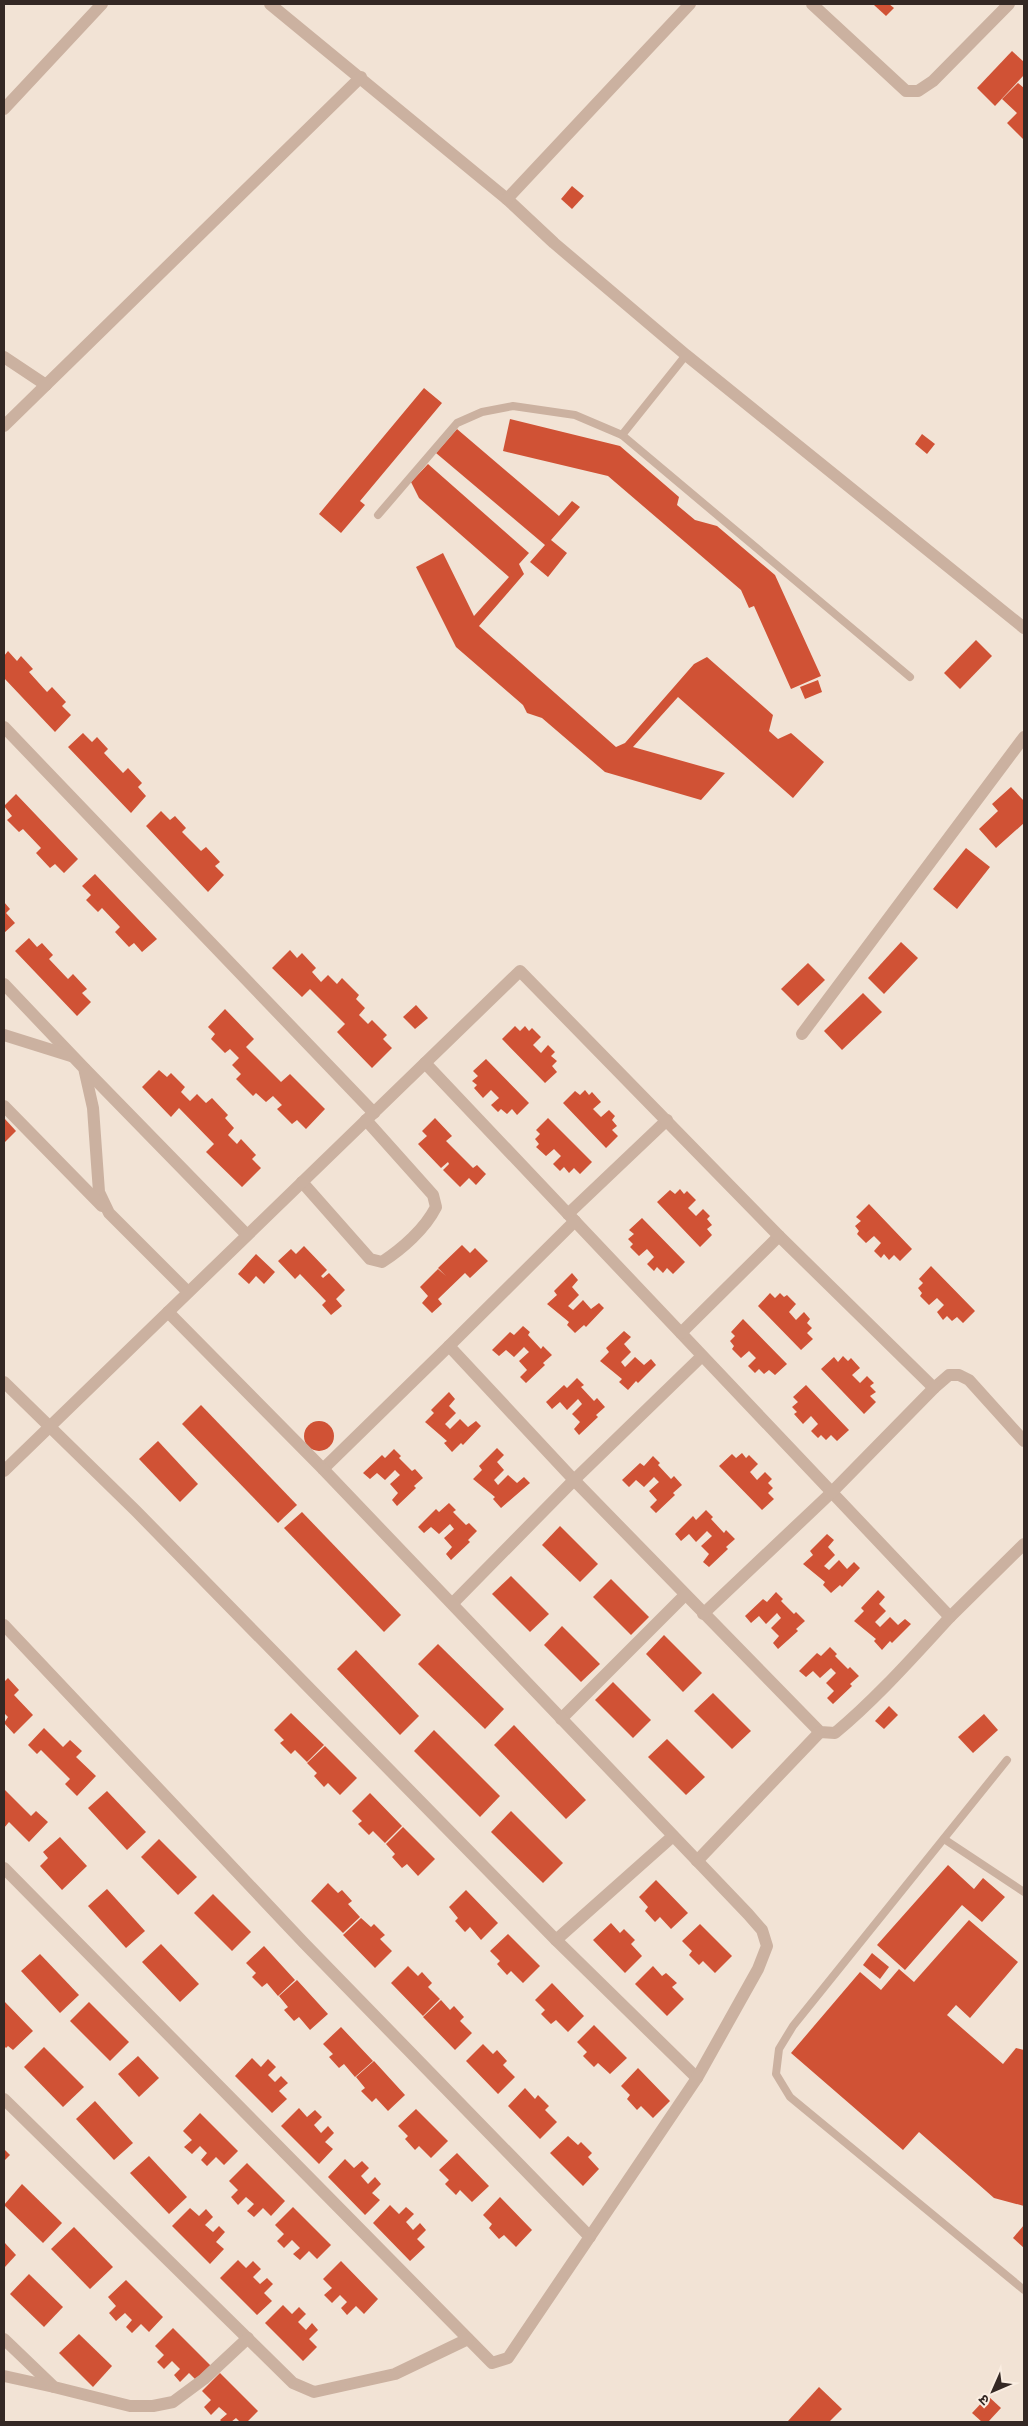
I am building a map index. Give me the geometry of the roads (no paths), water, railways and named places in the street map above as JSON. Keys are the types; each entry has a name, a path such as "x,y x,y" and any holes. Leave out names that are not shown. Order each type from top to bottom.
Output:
{"street":[{"path":"4,109 102,4"},
{"path":"270,4 507,199 554,243 686,355 1024,628"},
{"path":"507,199 690,4"},
{"path":"812,4 906,91 918,92 933,80 1009,4"},
{"path":"4,426 361,77"},
{"path":"4,357 46,385"},
{"path":"4,727 370,1116 433,1195 436,1207 431,1218 395,1253 382,1262 370,1258 302,1182"},
{"path":"802,1034 1024,737"},
{"path":"4,1471 520,971 779,1236 934,1388"},
{"path":"4,984 247,1235"},
{"path":"4,1035 72,1056"},
{"path":"425,1063 950,1617"},
{"path":"84,1068 94,1108 99,1192 109,1213"},
{"path":"4,1106 188,1292"},
{"path":"323,1470 449,1346 666,1120"},
{"path":"681,1333 779,1236"},
{"path":"4,1868 492,2364 508,2358 696,2078 758,1969 767,1946 762,1930 697,1861 453,1603 168,1312"},
{"path":"449,1346 574,1480 820,1732 835,1733 875,1698 950,1617 1024,1544"},
{"path":"453,1603 574,1480 702,1356"},
{"path":"704,1614 949,1375 959,1374 969,1380 1024,1441"},
{"path":"4,1382 136,1511 556,1940 696,2078"},
{"path":"561,1718 685,1595"},
{"path":"4,1625 304,1943 590,2237"},
{"path":"697,1861 820,1732"},
{"path":"556,1940 673,1836"},
{"path":"4,2099 294,2383 314,2392 395,2374 468,2339"},
{"path":"4,2376 130,2406 154,2406 173,2402 204,2379 248,2338"},
{"path":"4,2339 54,2387"}],"lane":[{"path":"622,435 686,355"},
{"path":"378,515 457,423 482,412 513,406 575,415 622,435 910,677"},
{"path":"1007,1760 792,2026 780,2050 776,2074 790,2097 1024,2290"},
{"path":"944,1839 1024,1892"}]}
